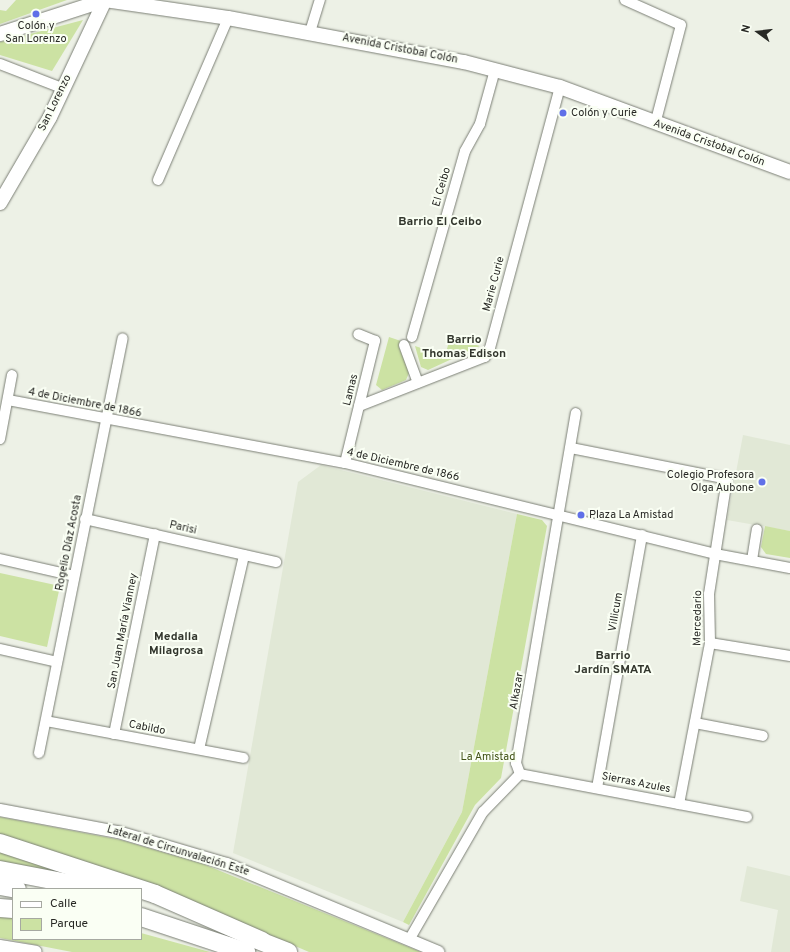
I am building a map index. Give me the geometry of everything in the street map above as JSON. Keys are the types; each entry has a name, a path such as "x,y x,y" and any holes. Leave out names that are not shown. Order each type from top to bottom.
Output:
{"highway":[{"path":"0,843 137,888"},
{"path":"0,870 94,888"},
{"path":"0,886 12,888"},
{"path":"142,890 288,952"},
{"path":"142,900 262,941"},
{"path":"0,908 12,909"},
{"path":"142,917 246,952"},
{"path":"142,927 236,952"}],"main road":[{"name":"Avenida Cristobal Colón","path":"0,34 105,0 310,32 495,70 560,87 655,124 790,172"},
{"name":"San Lorenzo","path":"0,203 50,117 62,88 105,0"}],"street":[{"path":"310,32 320,0"},
{"path":"625,0 681,25 677,50 655,124"},
{"path":"158,180 228,18"},
{"path":"0,64 62,88"},
{"name":"El Ceibo","path":"412,337 465,151 480,124 495,70"},
{"name":"Marie Curie","path":"359,406 484,357 490,348 560,87"},
{"name":"Lamas","path":"345,463 375,341 358,334"},
{"name":"Rogelio Díaz Acosta","path":"39,753 85,519 123,338"},
{"path":"404,345 418,383"},
{"path":"0,440 12,375"},
{"name":"4 de Diciembre de 1866","path":"8,400 106,420 345,463 715,554 790,568"},
{"name":"Alkazar","path":"520,774 516,763 561,515 576,413"},
{"name":"Mercedario","path":"571,448 727,479 709,594 710,643 678,804"},
{"name":"Parisi","path":"85,519 276,562"},
{"path":"752,560 758,529"},
{"name":"San Juan María Vianney","path":"114,734 155,534"},
{"name":"Villicum","path":"597,788 642,535"},
{"path":"198,749 244,555"},
{"path":"0,559 74,576"},
{"path":"710,643 790,656"},
{"path":"0,649 57,662"},
{"name":"Cabildo","path":"46,721 244,758"},
{"path":"695,724 763,736"},
{"path":"409,940 483,812 520,774"},
{"name":"Sierras Azules","path":"520,774 747,817"},
{"name":"Lateral de Circunvalación Este","path":"0,810 118,832 202,856 256,875 438,952"},
{"path":"0,946 36,952"}],"shaded area":[{"name":"Colegio Profesora Olga Aubone","path":"743,435 790,445 790,531 727,520"},
{"path":"321,465 517,514 462,812 403,922 233,853 298,482"},
{"path":"747,866 790,876 790,952 771,952 778,910 740,901"}],"green space":[{"path":"16,0 67,0 0,24 0,10 6,11"},
{"path":"83,20 52,71 0,55 0,42"},
{"path":"389,337 401,341 399,347 409,373 406,380 382,390 376,385"},
{"path":"450,338 480,346 428,370 421,367 415,346 445,356"},
{"name":"La Amistad","path":"517,514 542,520 547,526 501,778 475,805 409,925 403,922 462,812"},
{"path":"765,526 790,531 790,558 766,554 761,547"},
{"path":"0,573 60,586 47,647 0,636"},
{"path":"0,817 121,840 203,864 421,952 309,952 184,898 0,837"},
{"path":"0,847 72,875 0,861"},
{"path":"0,915 12,916 12,940 142,940 142,933 210,952 72,952 0,938"}],"place":[{"name":"Colón y San Lorenzo","path":"36,14"},
{"name":"Colón y Curie","path":"563,113"},
{"name":"Colegio Profesora Olga Aubone","path":"762,482"},
{"name":"Plaza La Amistad","path":"581,515"}],"district":[{"name":"Barrio El Ceibo","path":"440,223"},
{"name":"Barrio Thomas Edison","path":"464,348"},
{"name":"Medalla Milagrosa","path":"176,645"},
{"name":"Barrio Jardín SMATA","path":"613,664"}]}
